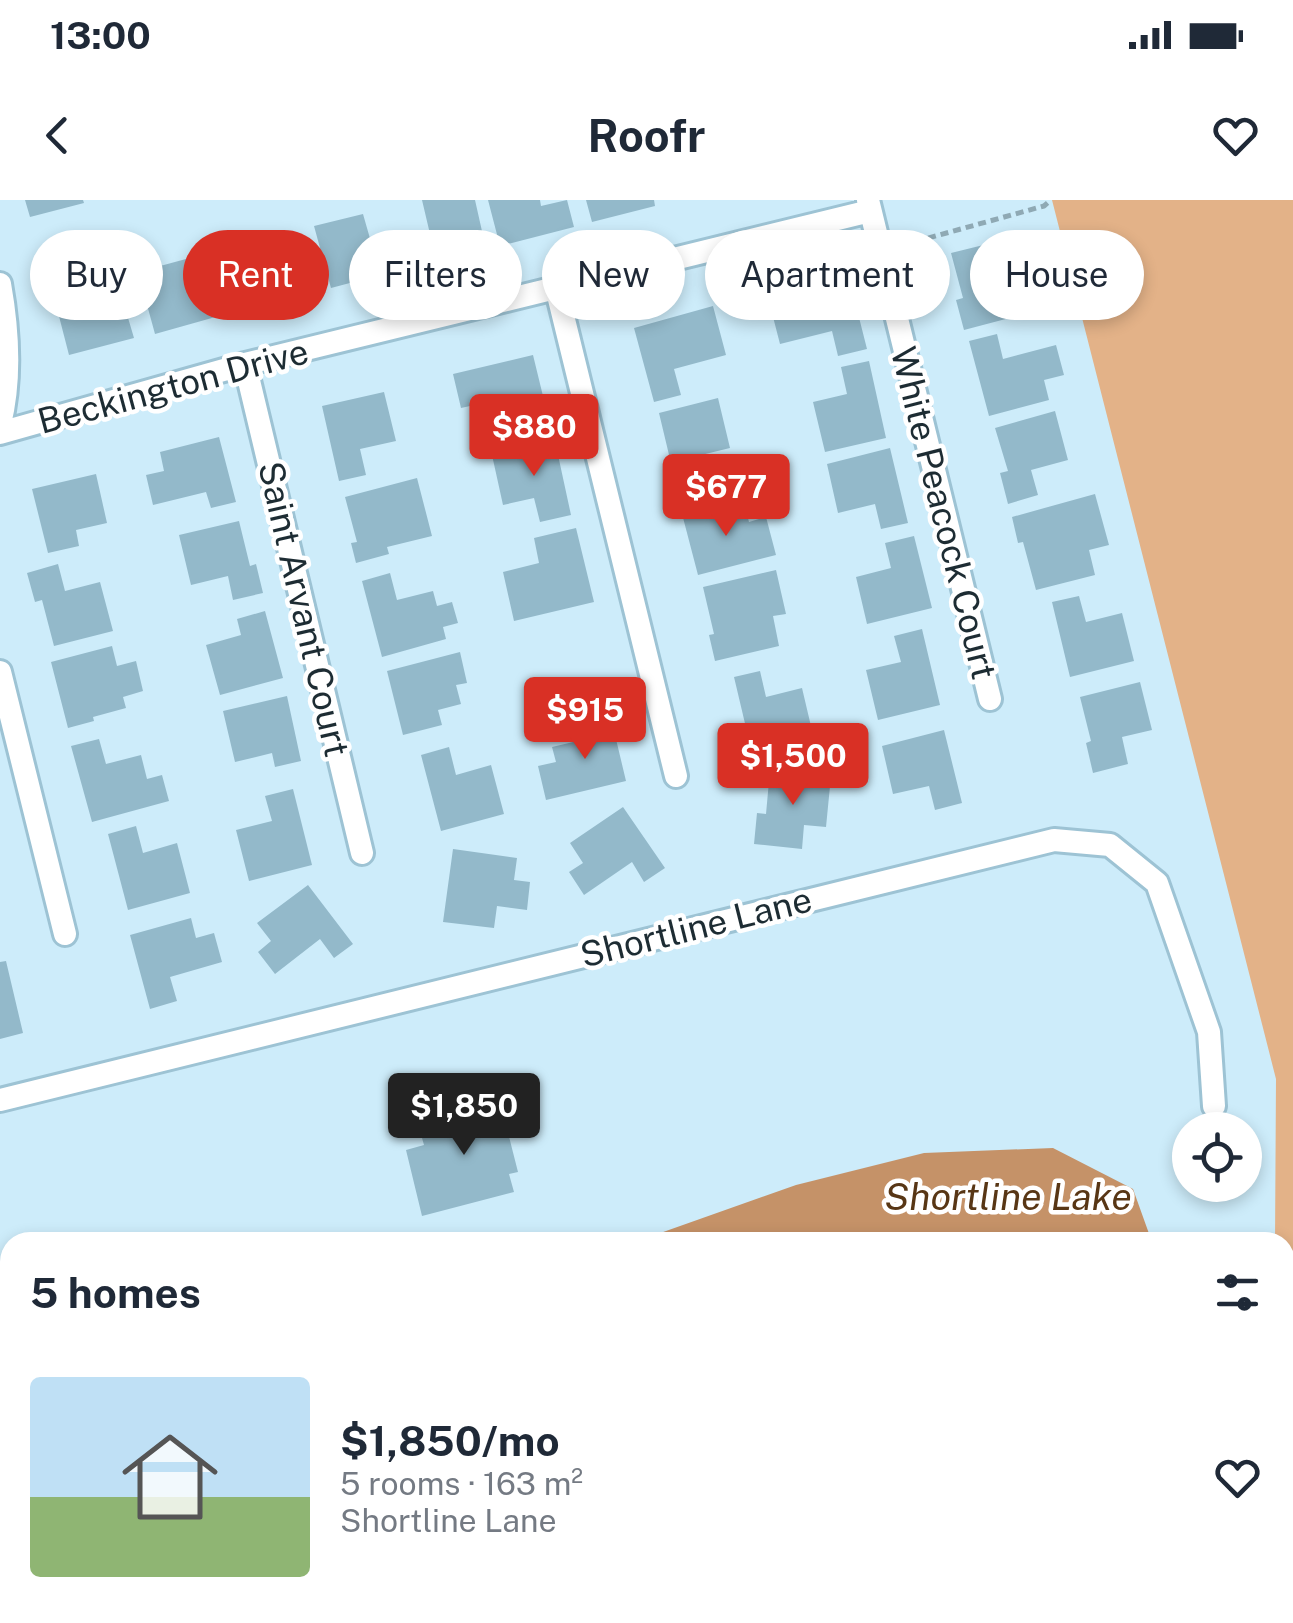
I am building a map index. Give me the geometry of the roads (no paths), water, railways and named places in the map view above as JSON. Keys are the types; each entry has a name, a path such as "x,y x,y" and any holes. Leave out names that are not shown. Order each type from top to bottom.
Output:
{"street":[{"name":"White Peacock Court","path":"869,205 990,699"},
{"name":"Beckington Drive","path":"685,253 869,205"},
{"path":"0,284 6,345 0,424"},
{"name":"Beckington Drive","path":"0,433 245,364 542,290"},
{"path":"564,320 676,776"},
{"name":"Saint Arvant Court","path":"245,364 362,853"},
{"path":"0,672 65,934"},
{"name":"Shortline Lane","path":"0,1100 1054,840 1110,845 1157,883 1209,1032 1214,1106"}],"water":[{"name":"Shortline Lake","path":"1053,1148 1133,1189 1148,1232 663,1232 796,1185 924,1153"}]}
